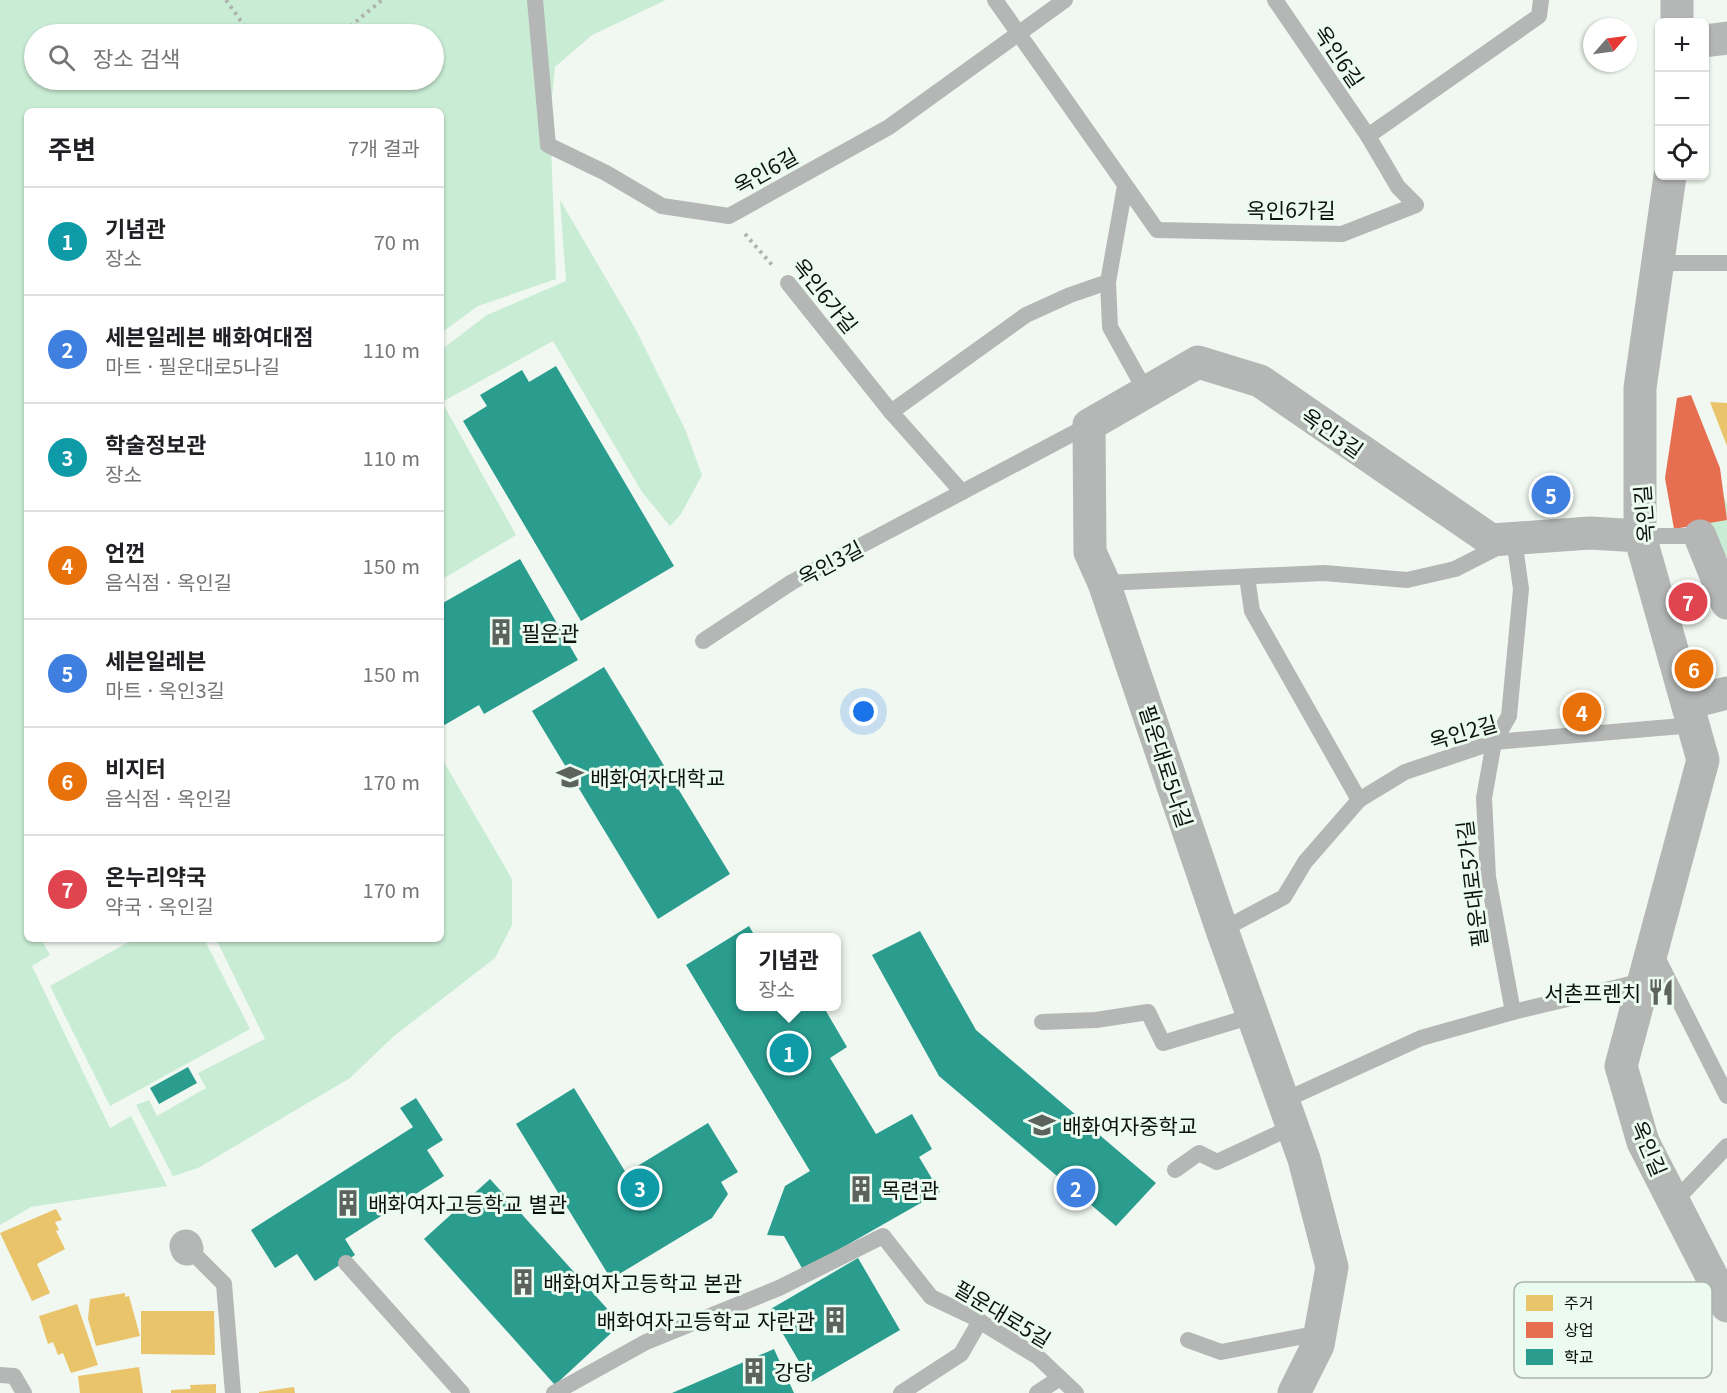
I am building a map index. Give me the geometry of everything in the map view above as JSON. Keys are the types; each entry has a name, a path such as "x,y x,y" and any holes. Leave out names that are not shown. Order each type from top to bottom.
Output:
{"street":[{"path":"1677,0 1677,18"},
{"path":"1709,40 1727,38"},
{"name":"옥인길","path":"1669,180 1640,388 1640,536 1703,760 1621,1066 1643,1142 1727,1306"},
{"name":"옥인3길","path":"1089,425 1145,390 1198,362 1260,381 1491,540 1590,532 1640,536"},
{"name":"필운대로5나길","path":"1089,425 1090,552 1104,583 1222,930 1304,1159 1332,1267 1318,1344 1294,1393"},
{"path":"1700,536 1727,603"},
{"path":"1691,714 1727,693"}],"lane":[{"name":"옥인6길","path":"535,0 548,145 606,172 662,206 729,216 889,127 1065,0"},
{"path":"994,0 1019,35"},
{"name":"옥인6길","path":"1275,0 1368,136"},
{"path":"1368,136 1539,15 1541,0"},
{"name":"옥인6가길","path":"1019,35 1157,230 1342,234 1416,205 1398,187 1368,136"},
{"path":"1125,186 1108,282 1110,327 1145,390"},
{"path":"1657,264 1727,263"},
{"path":"962,492 891,412 1026,315 1070,295 1108,282"},
{"name":"옥인6가길","path":"788,283 891,412"},
{"name":"옥인3길","path":"703,641 792,582 1089,425"},
{"path":"1640,536 1700,536 1727,564"},
{"name":"옥인3길","path":"1104,583 1324,573 1407,580 1455,569 1514,538"},
{"name":"필운대로5가길","path":"1513,1012 1488,877 1484,798 1494,742 1509,716 1521,589 1514,538"},
{"path":"1247,577 1252,611 1359,800"},
{"name":"옥인2길","path":"1222,930 1284,897 1305,862 1359,800 1405,772 1494,742 1691,714"},
{"path":"1652,947 1727,1096"},
{"path":"1174,1170 1199,1153 1217,1162 1287,1114 1421,1038 1513,1012 1643,981"},
{"path":"1042,1022 1096,1020 1148,1012 1163,1042 1252,1016"},
{"path":"1674,1202 1727,1146"},
{"name":"필운대로5길","path":"554,1393 646,1342 779,1288 883,1236 931,1297 980,1321 1038,1357 1076,1393"},
{"path":"186,1248 224,1284 233,1393"},
{"path":"346,1263 462,1393"},
{"path":"901,1393 961,1354 980,1321"},
{"path":"1188,1340 1221,1352 1320,1333"},
{"path":"0,1375 14,1376 24,1393"},
{"path":"1037,1393 1060,1378"}],"path":[{"path":"226,0 243,24"},
{"path":"353,24 382,0"},
{"name":"옥인6가길","path":"729,216 788,283"}],"green space":[{"path":"0,0 666,0 592,35 555,67 550,116 556,279 478,306 444,331 444,108 24,108 24,942 43,942 50,955 32,966 110,1128 131,1116 167,1186 31,1207 0,1225"},
{"path":"560,200 635,328 685,429 702,475 681,514 670,526 642,492 553,341 444,401 444,348 487,315 566,281"},
{"path":"444,406 516,535 444,578"},
{"path":"1715,476 1727,504 1727,557 1715,538 1710,518"},
{"path":"444,762 512,879 512,925 495,958 394,1036 350,1078 198,1168 173,1176 136,1105 149,1100 157,1116 206,1088 198,1073 265,1039 217,942 444,942"},
{"path":"129,942 206,942 250,1029 110,1106 50,986"}],"building: 주거":[{"path":"1710,402 1727,403 1727,446"},
{"path":"56,1209 62,1220 55,1222 59,1230 56,1231 65,1249 37,1264 50,1293 32,1301 0,1233"},
{"path":"125,1293 125,1297 129,1296 140,1336 96,1346 88,1319 90,1299"},
{"path":"77,1304 98,1365 71,1373 63,1353 58,1355 53,1342 48,1344 39,1316"},
{"path":"141,1311 214,1311 215,1355 141,1354"},
{"path":"139,1367 143,1393 80,1393 78,1376"},
{"path":"216,1384 216,1393 171,1393 171,1390 191,1389 190,1385"},
{"path":"294,1387 295,1393 259,1393 259,1392"}],"building: 상업":[{"path":"1691,395 1720,468 1727,520 1674,529 1665,478 1677,398"}],"building: 학교":[{"path":"556,366 674,566 581,621 463,421 487,406 480,395 522,370 529,382"},
{"name":"필운관","path":"520,559 578,660 484,714 479,705 444,725 444,602"},
{"path":"604,667 730,874 658,919 532,711"},
{"path":"749,926 753,933 738,933"},
{"name":"배화여자중학교","path":"920,931 976,1030 1156,1183 1116,1226 939,1076 872,955"},
{"path":"736,934 736,1011 826,1011 847,1047 830,1058 876,1134 912,1114 932,1149 919,1157 940,1192 803,1270 784,1236 767,1235 785,1186 810,1171 686,965"},
{"path":"188,1067 197,1083 159,1104 150,1088"},
{"path":"574,1088 626,1173 708,1123 738,1172 721,1182 728,1194 712,1218 611,1279 516,1124"},
{"name":"배화여자고등학교 별관","path":"416,1098 443,1140 427,1150 444,1176 345,1239 355,1255 315,1281 297,1254 275,1268 251,1230 413,1127 400,1108"},
{"name":"배화여자고등학교 본관","path":"490,1179 621,1324 555,1385 424,1239"},
{"name":"배화여자고등학교 자란관","path":"858,1258 900,1330 811,1382 769,1310"},
{"name":"강당","path":"774,1349 794,1393 672,1393"}],"place":[{"name":"세븐일레븐","path":"1551,495"},
{"name":"온누리약국","path":"1688,602"},
{"name":"필운관","path":"501,632"},
{"name":"비지터","path":"1694,669"},
{"name":"언껀","path":"1582,712"},
{"name":"배화여자대학교","path":"570,777"},
{"name":"서촌프렌치","path":"1661,992"},
{"name":"기념관","path":"789,1053"},
{"name":"배화여자중학교","path":"1042,1125"},
{"name":"학술정보관","path":"640,1188"},
{"name":"세븐일레븐 배화여대점","path":"1076,1188"},
{"name":"목련관","path":"861,1189"},
{"name":"배화여자고등학교 별관","path":"348,1203"},
{"name":"배화여자고등학교 본관","path":"523,1282"},
{"name":"배화여자고등학교 자란관","path":"835,1320"},
{"name":"강당","path":"754,1371"}]}
